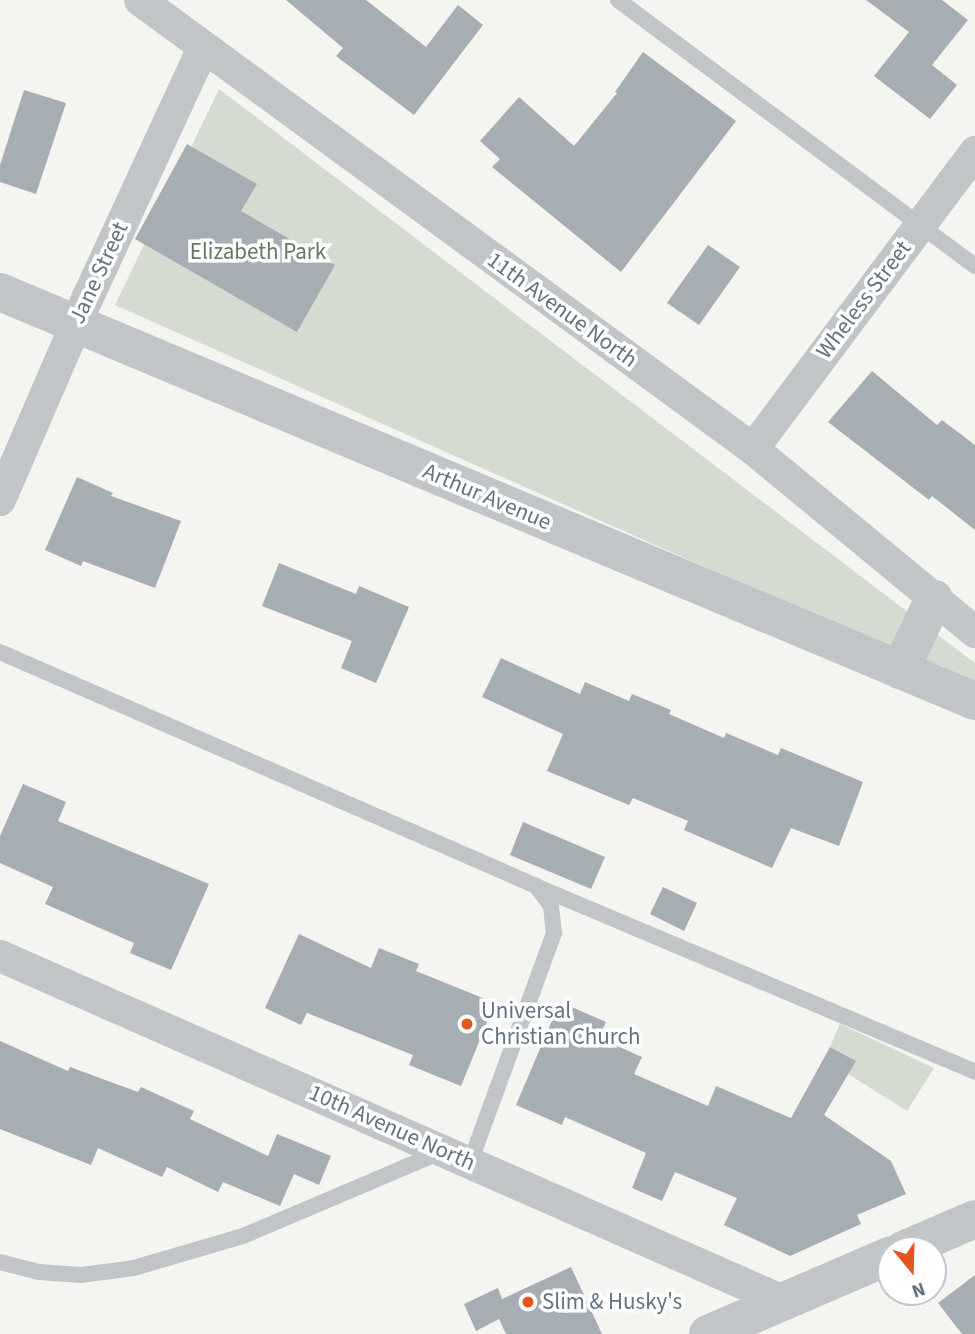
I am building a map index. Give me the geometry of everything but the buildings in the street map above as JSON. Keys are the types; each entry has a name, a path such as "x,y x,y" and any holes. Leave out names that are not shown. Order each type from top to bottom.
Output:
{"street":[{"name":"11th Avenue North","path":"140,0 753,449 975,632"},
{"name":"Jane Street","path":"0,500 76,324 203,48"},
{"name":"Wheless Street","path":"753,449 975,152"},
{"name":"Arthur Avenue","path":"0,292 975,701"},
{"path":"900,670 934,599"},
{"name":"10th Avenue North","path":"0,956 783,1301"},
{"path":"936,1236 975,1219"},
{"path":"719,1332 877,1261"}],"lane":[{"path":"618,0 975,266"},
{"path":"0,652 536,886 975,1072"},
{"path":"0,1262 39,1272 81,1275 134,1268 243,1236 457,1156 554,933 551,906 536,886"}],"green space":[{"name":"Elizabeth Park","path":"219,89 975,663 975,687 115,305"},
{"path":"840,1024 934,1068 907,1111 848,1074 856,1061 830,1047"}],"place":[{"name":"Universal Christian Church","path":"467,1024"},
{"name":"Slim & Husky's","path":"528,1302"}]}
